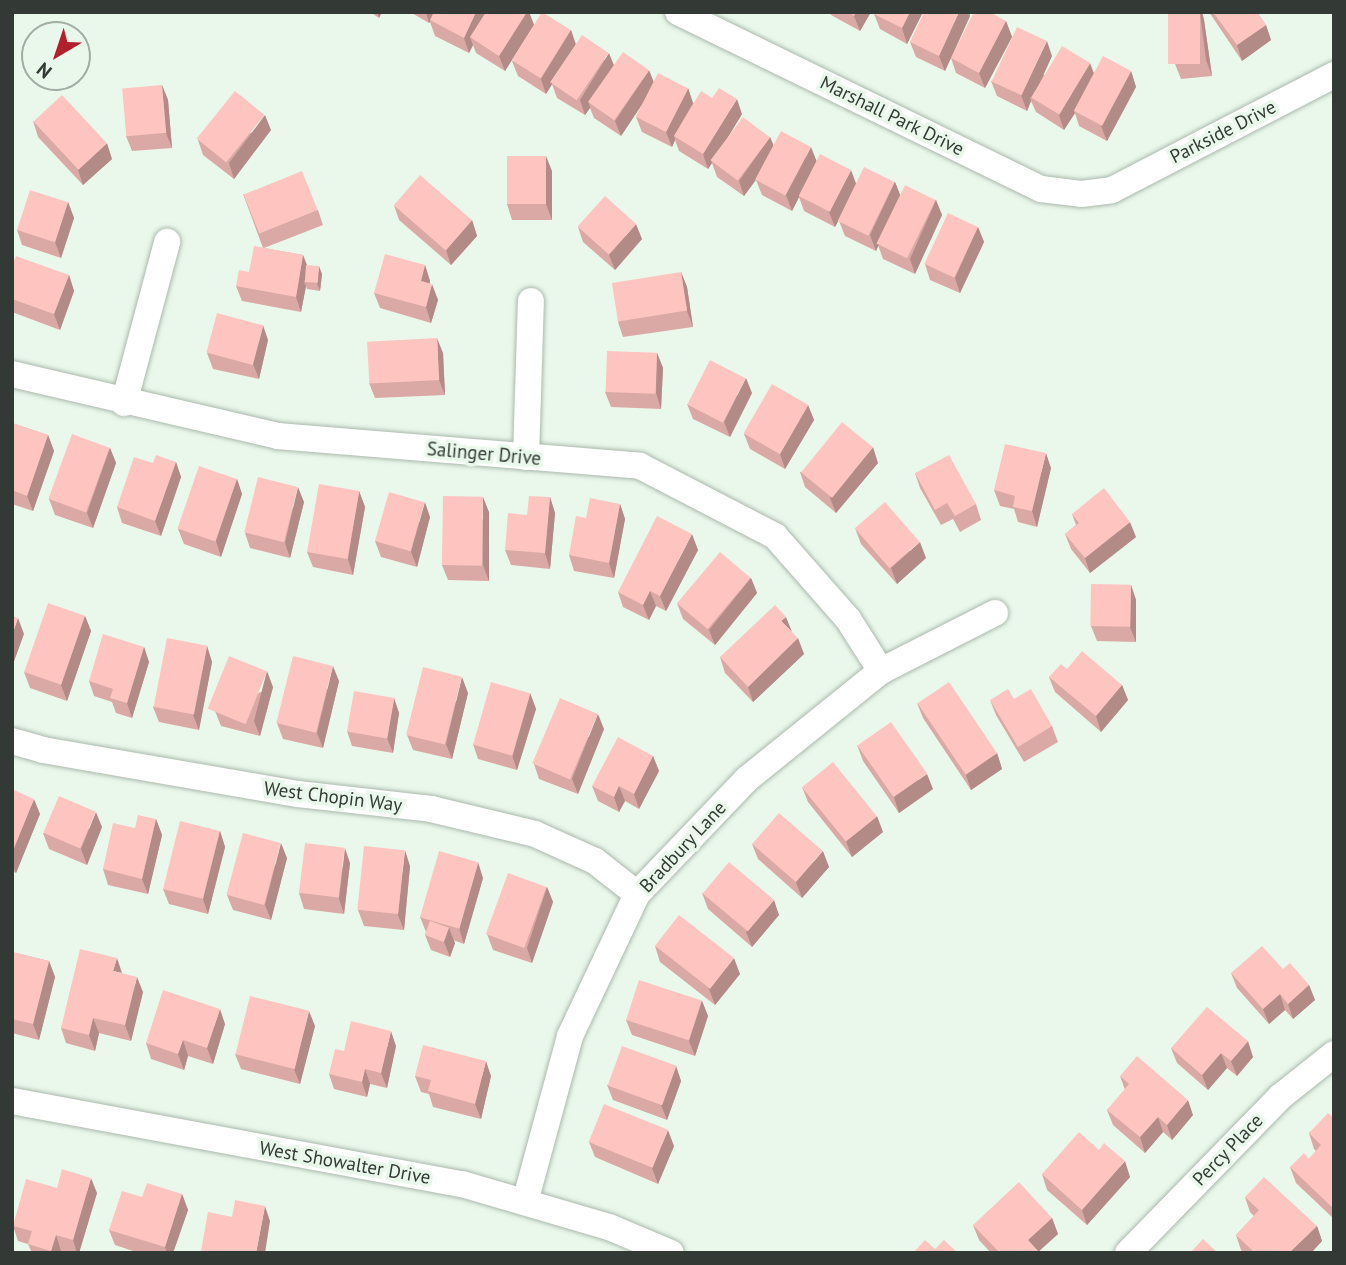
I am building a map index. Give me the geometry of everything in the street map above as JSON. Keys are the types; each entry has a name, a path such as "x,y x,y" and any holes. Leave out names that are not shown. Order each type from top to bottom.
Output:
{"street":[{"name":"Marshall Park Drive","path":"678,12 1041,189 1081,194 1112,190"},
{"name":"Parkside Drive","path":"1112,190 1334,75"},
{"path":"124,403 167,242"},
{"path":"526,457 531,301"},
{"name":"Salinger Drive","path":"12,374 124,403 278,436 640,466 775,536 848,619 881,671"},
{"name":"Bradbury Lane","path":"525,1202 570,1037 637,894 747,779 881,671 995,612"},
{"name":"West Chopin Way","path":"12,741 43,750 299,794 431,809 535,834 595,861 637,894"},
{"name":"Percy Place","path":"1128,1253 1280,1097 1334,1054"},
{"name":"West Showalter Drive","path":"12,1101 462,1184 609,1227 671,1253"}],"building":[{"path":"434,12 476,12 464,38 430,20"},
{"path":"486,12 527,12 499,56 470,37"},
{"path":"542,12 571,30 541,78 512,60"},
{"path":"910,12 902,28 874,14"},
{"path":"924,12 959,12 939,56 910,42"},
{"path":"974,12 990,12 1006,21 979,73 951,58"},
{"path":"1168,12 1200,12 1200,64 1168,64"},
{"path":"1213,12 1257,12 1266,25 1237,45"},
{"path":"1017,27 1047,41 1022,95 992,81"},
{"path":"582,35 609,53 577,100 550,82"},
{"path":"1062,46 1090,63 1059,114 1031,97"},
{"path":"623,52 649,70 614,120 588,102"},
{"path":"1103,56 1131,71 1102,126 1074,111"},
{"path":"658,73 688,88 666,132 636,117"},
{"path":"162,85 166,133 126,136 122,88"},
{"path":"719,88 737,99 703,154 674,136 701,91 712,98"},
{"path":"235,91 265,115 226,162 197,138"},
{"path":"62,95 107,143 78,170 33,122"},
{"path":"743,117 770,137 738,181 711,160"},
{"path":"781,131 811,147 785,196 755,180"},
{"path":"820,154 851,170 830,212 799,196"},
{"path":"507,156 546,156 546,204 507,204"},
{"path":"864,167 895,182 868,236 838,221"},
{"path":"302,171 318,210 259,234 244,195"},
{"path":"420,175 472,220 446,250 394,205"},
{"path":"905,185 936,200 907,258 877,243"},
{"path":"30,190 68,202 55,242 17,230"},
{"path":"605,196 636,224 609,255 578,226"},
{"path":"948,213 978,227 954,278 924,264"},
{"path":"254,246 303,255 296,297 236,286 239,270 249,272"},
{"path":"385,254 425,265 421,281 432,284 426,307 374,293"},
{"path":"16,256 69,275 54,314 12,299 12,266"},
{"path":"306,265 319,266 318,283 305,282"},
{"path":"681,272 687,311 618,321 612,283"},
{"path":"217,313 263,325 253,365 206,353"},
{"path":"437,338 439,380 369,384 367,342"},
{"path":"607,351 657,353 656,394 606,392"},
{"path":"710,360 746,378 723,423 687,405"},
{"path":"772,384 808,405 780,454 744,433"},
{"path":"842,422 873,447 832,498 801,473"},
{"path":"12,423 48,435 27,496 12,490"},
{"path":"72,434 110,448 86,513 48,499"},
{"path":"1005,444 1046,453 1032,511 1013,507 1015,496 994,490"},
{"path":"156,455 176,462 155,521 117,507 134,457 153,463"},
{"path":"949,455 976,504 955,516 947,503 935,510 915,473"},
{"path":"199,466 237,479 215,541 178,528"},
{"path":"258,477 298,487 284,542 244,532"},
{"path":"319,484 359,491 347,559 307,552"},
{"path":"1104,488 1130,522 1085,558 1065,534 1079,523 1072,514"},
{"path":"389,492 425,502 411,551 375,541"},
{"path":"443,496 483,497 482,566 442,565"},
{"path":"529,496 550,497 545,553 505,550 508,513 527,515"},
{"path":"590,498 620,504 609,563 569,555 576,516 586,518"},
{"path":"885,502 920,542 890,568 855,528"},
{"path":"657,516 692,534 660,596 650,591 643,605 618,592"},
{"path":"720,552 751,578 708,629 677,603"},
{"path":"1091,584 1131,585 1130,627 1090,626"},
{"path":"48,603 85,616 61,685 24,672"},
{"path":"775,605 786,617 781,621 798,638 748,687 720,657"},
{"path":"12,616 18,618 12,635"},
{"path":"103,634 144,647 127,703 110,698 113,689 89,681"},
{"path":"167,638 207,646 194,715 154,707"},
{"path":"1082,651 1122,685 1096,716 1049,677 1061,664 1067,669"},
{"path":"229,656 267,671 246,724 208,709"},
{"path":"293,656 333,666 316,733 276,723"},
{"path":"423,667 462,677 445,745 406,735"},
{"path":"491,682 530,693 512,756 473,744"},
{"path":"949,682 997,753 966,775 917,703"},
{"path":"1008,689 1014,699 1031,689 1052,726 1018,747 990,700"},
{"path":"354,691 394,698 387,738 347,731"},
{"path":"560,698 598,714 570,779 532,763"},
{"path":"891,722 927,774 894,797 857,746"},
{"path":"618,737 653,756 634,794 619,786 614,797 592,786"},
{"path":"833,762 877,816 846,842 802,787"},
{"path":"12,789 34,799 12,853"},
{"path":"59,796 96,812 80,848 43,833"},
{"path":"779,813 823,851 796,882 752,844"},
{"path":"138,815 156,819 142,879 103,869 113,823 135,828"},
{"path":"180,821 220,831 203,899 163,889"},
{"path":"243,833 281,843 264,905 226,895"},
{"path":"305,843 345,848 339,898 299,893"},
{"path":"364,846 405,850 398,914 357,910"},
{"path":"439,851 478,862 459,929 420,917"},
{"path":"729,862 774,900 748,931 703,893"},
{"path":"508,873 547,887 524,948 486,934"},
{"path":"679,915 734,958 710,989 655,946"},
{"path":"430,921 449,928 444,942 425,935"},
{"path":"1262,946 1283,969 1290,963 1309,985 1288,1004 1280,994 1263,1009 1231,973"},
{"path":"80,949 117,958 113,971 137,977 125,1025 93,1018 89,1035 61,1028"},
{"path":"12,952 49,961 33,1024 12,1019"},
{"path":"639,980 702,1000 689,1040 626,1020"},
{"path":"163,990 220,1009 207,1048 183,1040 178,1054 146,1043"},
{"path":"250,996 309,1011 295,1069 235,1054"},
{"path":"1207,1007 1248,1041 1231,1061 1221,1053 1202,1075 1171,1048"},
{"path":"351,1021 391,1031 381,1073 365,1069 362,1082 329,1074 335,1049 344,1051"},
{"path":"423,1045 486,1061 475,1104 428,1091 431,1080 415,1076"},
{"path":"622,1046 677,1066 662,1105 608,1085"},
{"path":"1137,1056 1188,1100 1167,1125 1158,1117 1140,1137 1107,1110 1129,1084 1120,1076"},
{"path":"604,1104 668,1130 653,1168 589,1142"},
{"path":"1328,1113 1334,1118 1334,1209 1290,1167 1304,1153 1309,1159 1321,1145 1309,1133"},
{"path":"1079,1132 1099,1150 1104,1143 1125,1161 1082,1210 1042,1174"},
{"path":"62,1169 91,1178 73,1240 56,1235 51,1251 28,1244 32,1231 13,1226 26,1179 57,1188"},
{"path":"1264,1177 1317,1226 1289,1253 1255,1253 1236,1235 1259,1210 1245,1197"},
{"path":"1019,1182 1052,1218 1028,1240 1040,1253 1000,1253 973,1225"},
{"path":"147,1183 182,1194 165,1247 109,1230 122,1191 142,1197"},
{"path":"235,1200 265,1206 256,1253 201,1251 208,1212 232,1217"},
{"path":"1203,1239 1218,1253 1190,1253"},
{"path":"925,1240 935,1249 944,1240 958,1253 913,1253"}]}
